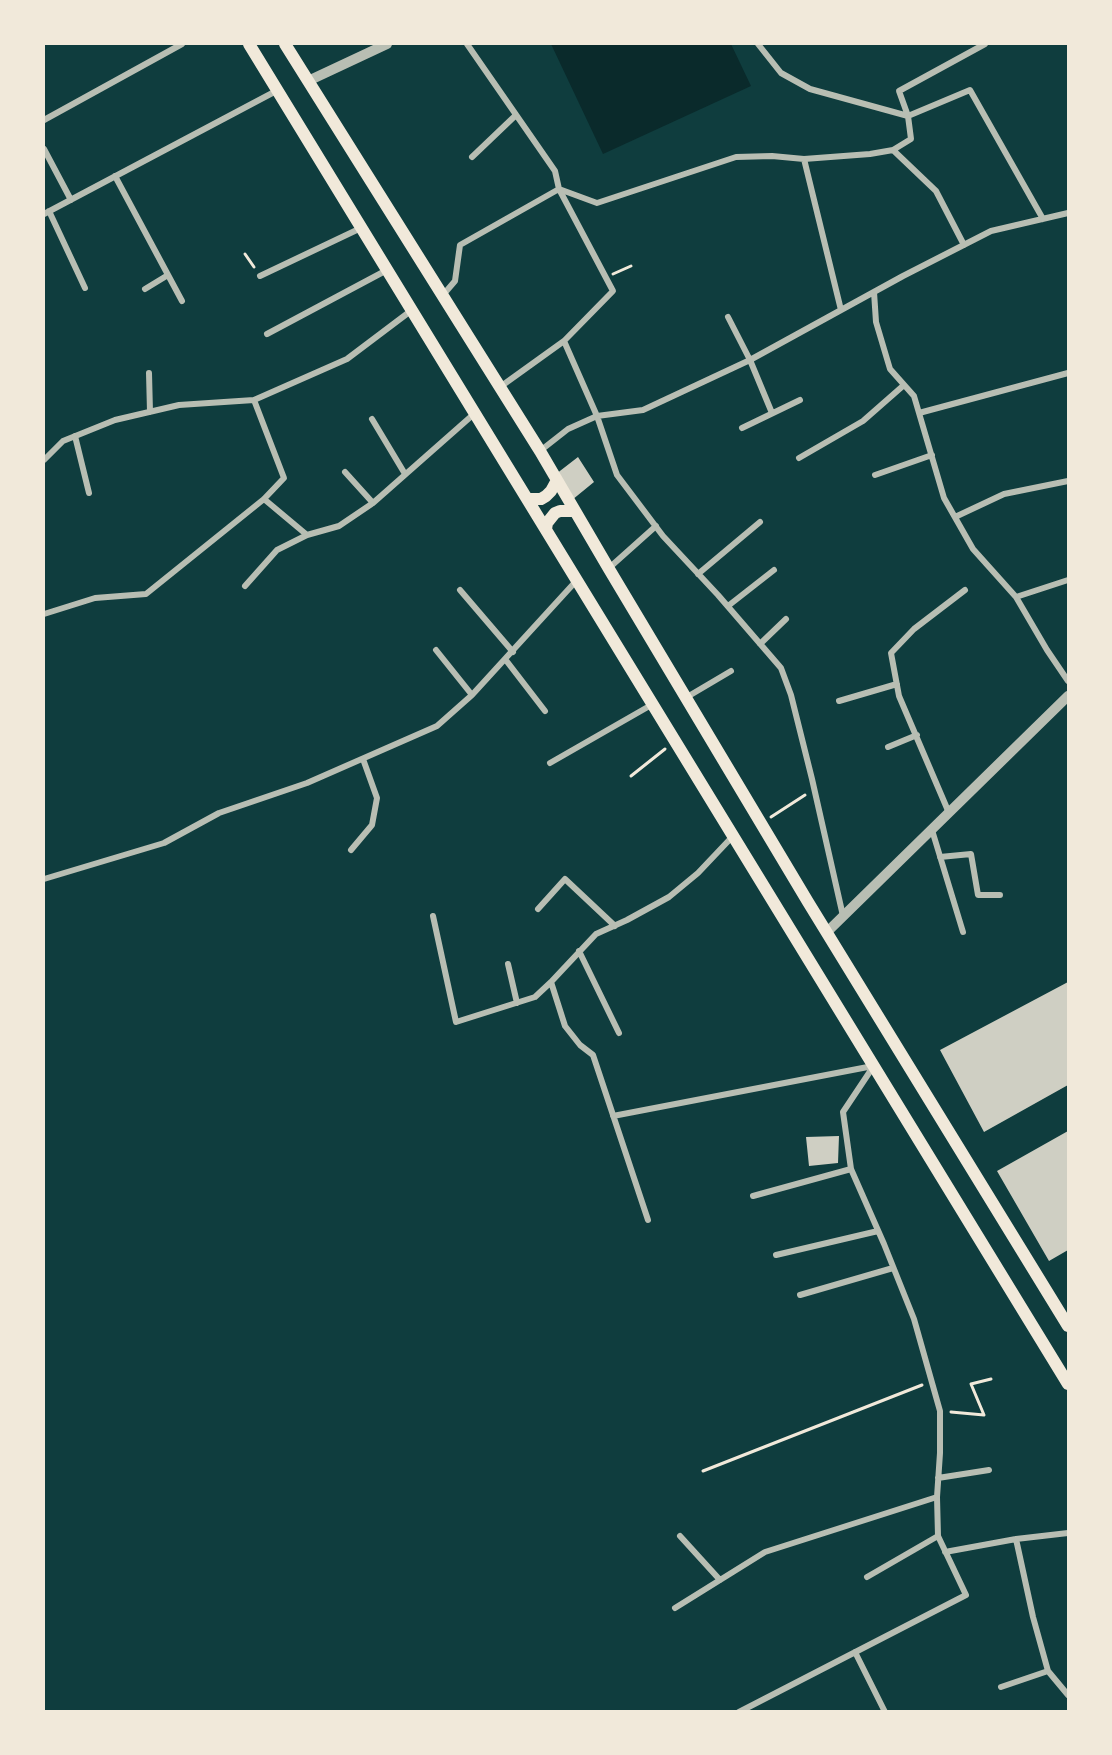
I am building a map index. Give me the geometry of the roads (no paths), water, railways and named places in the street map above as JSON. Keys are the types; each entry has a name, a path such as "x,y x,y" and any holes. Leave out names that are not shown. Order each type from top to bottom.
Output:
{"main road":[{"path":"249,44 1068,1384"},
{"path":"285,44 540,451 827,932 1068,1326"},
{"path":"527,499 541,499 546,496 557,480"},
{"path":"546,530 547,523 555,513 575,512"}],"street":[{"path":"44,120 182,44"},
{"path":"308,81 387,44"},
{"path":"467,44 555,171 559,189 613,291 564,341 500,387"},
{"path":"758,44 781,73 810,89 908,116 970,90 1043,219"},
{"path":"442,295 455,281 460,245 559,189 597,203 736,157 772,156 804,159 893,150 911,139 908,116 899,92 985,44"},
{"path":"85,288 46,213 278,90"},
{"path":"472,157 516,115"},
{"path":"44,149 71,200"},
{"path":"893,150 936,191 964,245"},
{"path":"804,159 841,310"},
{"path":"115,176 182,301"},
{"path":"540,451 568,429 597,416 643,410 750,360 991,231 1068,213"},
{"path":"260,276 362,227"},
{"path":"267,334 387,270"},
{"path":"145,289 168,275"},
{"path":"874,292 876,322 890,369 914,396 944,498 973,549 1016,597 1068,681"},
{"path":"44,460 63,441 115,420 179,405 254,400 347,359 412,310"},
{"path":"728,317 750,360 772,413"},
{"path":"564,341 597,416 618,475 656,526 781,668 814,788 843,916"},
{"path":"149,373 150,412"},
{"path":"919,413 1068,373"},
{"path":"799,458 863,421 904,385"},
{"path":"742,428 800,399"},
{"path":"44,614 95,598 146,594 264,499 284,478 254,400"},
{"path":"245,586 278,550 307,535 339,526 373,503 475,413"},
{"path":"372,419 405,474"},
{"path":"75,436 89,493"},
{"path":"875,475 932,455"},
{"path":"345,472 373,503"},
{"path":"955,517 1004,494 1068,481"},
{"path":"264,499 307,535"},
{"path":"698,573 760,522"},
{"path":"609,569 656,526"},
{"path":"728,606 774,570"},
{"path":"44,879 164,843 219,813 307,783 437,726 472,695 577,580"},
{"path":"1016,597 1068,580"},
{"path":"949,813 900,696 891,652 914,629 965,590"},
{"path":"460,591 513,652"},
{"path":"760,644 786,619"},
{"path":"436,650 472,695"},
{"path":"505,659 544,711"},
{"path":"687,697 731,670"},
{"path":"839,701 897,684"},
{"path":"827,932 1068,696"},
{"path":"550,763 653,704"},
{"path":"888,747 917,735"},
{"path":"351,850 372,825 377,798 363,759"},
{"path":"932,830 963,932"},
{"path":"433,916 456,1022 535,997 596,934 669,897 698,873 733,836"},
{"path":"940,857 971,854 978,895 1000,895"},
{"path":"538,909 565,879 615,926"},
{"path":"579,951 619,1034"},
{"path":"508,964 517,1003"},
{"path":"551,982 565,1026 580,1045 593,1054 648,1220"},
{"path":"614,1116 874,1066"},
{"path":"739,1712 966,1595 938,1536 940,1411 932,1381 914,1319 851,1169 843,1112 874,1066"},
{"path":"753,1196 851,1169"},
{"path":"776,1255 878,1231"},
{"path":"800,1295 893,1268"},
{"path":"938,1478 989,1470"},
{"path":"675,1608 765,1552 937,1497"},
{"path":"945,1552 1016,1539 1068,1533"},
{"path":"680,1536 720,1580"},
{"path":"867,1576 938,1536"},
{"path":"1016,1539 1033,1617 1048,1671 1068,1695"},
{"path":"855,1652 885,1712"},
{"path":"1001,1687 1048,1671"}],"water":[{"path":"551,44 731,44 751,86 603,154"}]}
